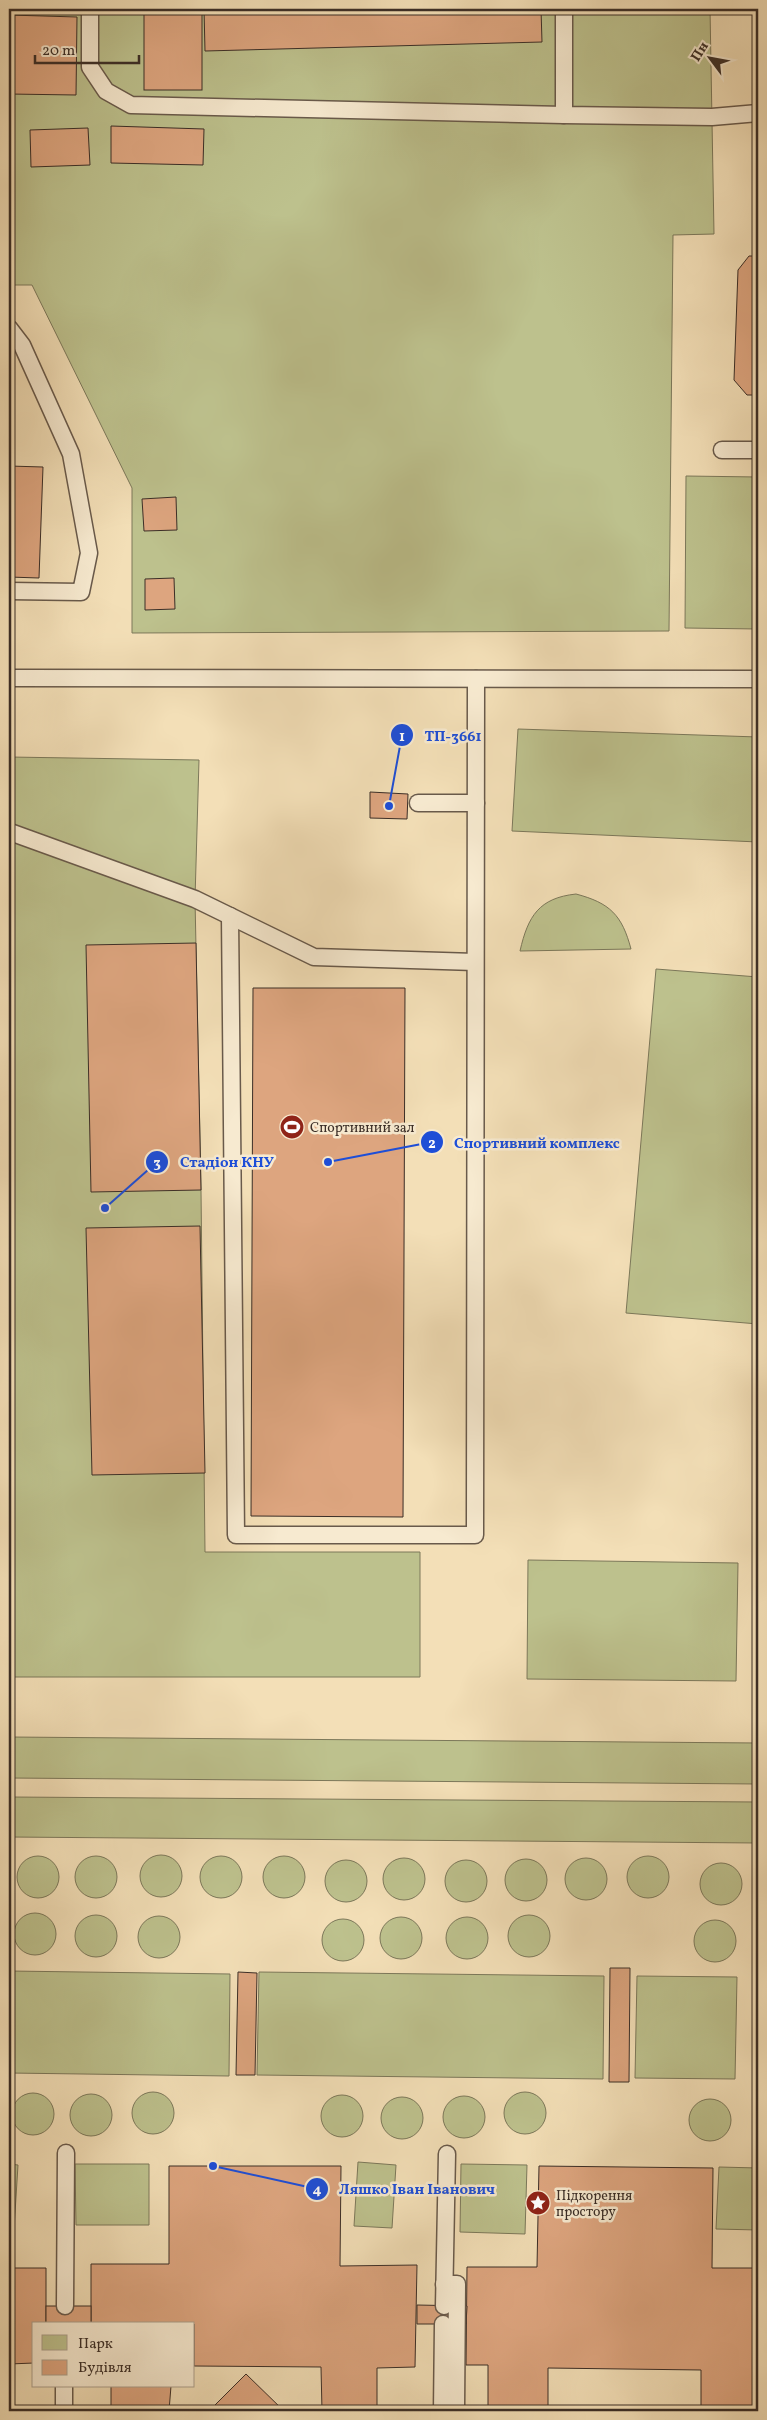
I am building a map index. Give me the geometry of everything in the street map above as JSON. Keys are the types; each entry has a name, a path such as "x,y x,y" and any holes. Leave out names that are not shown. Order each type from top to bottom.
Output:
{"lane":[{"path":"90,9 90,67 106,90 131,105 712,117 758,113"},
{"path":"564,9 564,115"},
{"path":"9,328 22,345 71,454 89,553 80,592 9,591"},
{"path":"722,450 758,450"},
{"path":"9,678 758,679"},
{"path":"230,916 236,1535 475,1535 476,678"},
{"path":"418,803 476,803"},
{"path":"10,832 195,899 314,957 475,962"},
{"path":"65,2306 66,2153"},
{"path":"444,2306 447,2154"},
{"path":"444,2284 456,2284 456,2411"},
{"path":"442,2411 443,2324"},
{"path":"64,2388 64,2411"}],"green space":[{"path":"9,9 710,9 714,234 673,235 669,631 132,633 132,488 32,285 9,285"},
{"path":"686,476 758,477 758,629 685,628"},
{"path":"518,729 758,737 758,842 512,831"},
{"path":"9,757 199,760 195,899 201,1190 205,1552 420,1552 420,1677 9,1677"},
{"path":"576,894 598,902 613,912 623,927 631,949 520,951 527,928 537,911 553,900"},
{"path":"656,969 758,977 758,1324 626,1313"},
{"path":"528,1560 738,1563 736,1681 527,1679"},
{"path":"9,1737 758,1743 758,1784 9,1778"},
{"path":"9,1797 758,1802 758,1843 9,1837"},
{"path":"165,1855 173,1858 179,1864 182,1876 179,1888 173,1894 157,1897 149,1894 143,1888 140,1872 143,1864 149,1858"},
{"path":"42,1856 50,1859 56,1865 59,1877 56,1889 50,1895 34,1898 26,1895 20,1889 17,1873 20,1865 26,1859"},
{"path":"100,1856 108,1859 114,1865 117,1877 114,1889 108,1895 92,1898 84,1895 78,1889 75,1873 78,1865 84,1859"},
{"path":"225,1856 233,1859 239,1865 242,1877 239,1889 233,1895 217,1898 209,1895 203,1889 200,1873 203,1865 209,1859"},
{"path":"288,1856 296,1859 302,1865 305,1877 302,1889 296,1895 280,1898 272,1895 266,1889 263,1873 266,1865 272,1859"},
{"path":"652,1856 660,1859 666,1865 669,1877 666,1889 660,1895 644,1898 636,1895 630,1889 627,1873 630,1865 636,1859"},
{"path":"408,1858 416,1861 422,1867 425,1879 422,1891 416,1897 400,1900 392,1897 386,1891 383,1875 386,1867 392,1861"},
{"path":"590,1858 598,1861 604,1867 607,1879 604,1891 598,1897 582,1900 574,1897 568,1891 565,1875 568,1867 574,1861"},
{"path":"530,1859 538,1862 544,1868 547,1880 544,1892 538,1898 522,1901 514,1898 508,1892 505,1876 508,1868 514,1862"},
{"path":"350,1860 358,1863 364,1869 367,1881 364,1893 358,1899 342,1902 334,1899 328,1893 325,1877 328,1869 334,1863"},
{"path":"470,1860 478,1863 484,1869 487,1881 484,1893 478,1899 462,1902 454,1899 448,1893 445,1877 448,1869 454,1863"},
{"path":"725,1863 733,1866 739,1872 742,1884 739,1896 733,1902 717,1905 709,1902 703,1896 700,1880 703,1872 709,1866"},
{"path":"39,1913 47,1916 53,1922 56,1934 53,1946 47,1952 31,1955 23,1952 17,1946 14,1930 17,1922 23,1916"},
{"path":"100,1915 108,1918 114,1924 117,1936 114,1948 108,1954 92,1957 84,1954 78,1948 75,1932 78,1924 84,1918"},
{"path":"533,1915 541,1918 547,1924 550,1936 547,1948 541,1954 525,1957 517,1954 511,1948 508,1932 511,1924 517,1918"},
{"path":"163,1916 171,1919 177,1925 180,1937 177,1949 171,1955 155,1958 147,1955 141,1949 138,1933 141,1925 147,1919"},
{"path":"405,1917 413,1920 419,1926 422,1938 419,1950 413,1956 397,1959 389,1956 383,1950 380,1934 383,1926 389,1920"},
{"path":"471,1917 479,1920 485,1926 488,1938 485,1950 479,1956 463,1959 455,1956 449,1950 446,1934 449,1926 455,1920"},
{"path":"347,1919 355,1922 361,1928 364,1940 361,1952 355,1958 339,1961 331,1958 325,1952 322,1936 325,1928 331,1922"},
{"path":"719,1920 727,1923 733,1929 736,1941 733,1953 727,1959 711,1962 703,1959 697,1953 694,1937 697,1929 703,1923"},
{"path":"9,1971 230,1974 229,2076 9,2073"},
{"path":"259,1972 604,1976 603,2079 257,2075"},
{"path":"637,1976 737,1977 735,2079 635,2078"},
{"path":"157,2092 165,2095 171,2101 174,2113 171,2125 165,2131 149,2134 141,2131 135,2125 132,2109 135,2101 141,2095"},
{"path":"529,2092 537,2095 543,2101 546,2113 543,2125 537,2131 521,2134 513,2131 507,2125 504,2109 507,2101 513,2095"},
{"path":"37,2093 45,2096 51,2102 54,2114 51,2126 45,2132 29,2135 21,2132 15,2126 12,2110 15,2102 21,2096"},
{"path":"95,2094 103,2097 109,2103 112,2115 109,2127 103,2133 87,2136 79,2133 73,2127 70,2111 73,2103 79,2097"},
{"path":"346,2095 354,2098 360,2104 363,2116 360,2128 354,2134 338,2137 330,2134 324,2128 321,2112 324,2104 330,2098"},
{"path":"468,2096 476,2099 482,2105 485,2117 482,2129 476,2135 460,2138 452,2135 446,2129 443,2113 446,2105 452,2099"},
{"path":"406,2097 414,2100 420,2106 423,2118 420,2130 414,2136 398,2139 390,2136 384,2130 381,2114 384,2106 390,2100"},
{"path":"714,2099 722,2102 728,2108 731,2120 728,2132 722,2138 706,2141 698,2138 692,2132 689,2116 692,2108 698,2102"},
{"path":"358,2162 396,2165 392,2228 354,2226"},
{"path":"9,2164 18,2165 14,2229 9,2229"},
{"path":"75,2164 149,2164 149,2225 76,2225"},
{"path":"461,2164 527,2165 525,2234 460,2232"},
{"path":"719,2167 758,2168 758,2230 716,2229"}],"building":[{"path":"144,9 202,9 202,90 144,90"},
{"path":"204,9 541,9 542,42 205,51"},
{"path":"9,15 77,17 76,95 9,94"},
{"path":"111,126 204,129 203,165 111,163"},
{"path":"88,128 90,165 31,167 30,130"},
{"path":"749,256 758,256 758,395 747,395 734,380 738,270"},
{"path":"9,466 43,467 39,578 9,577"},
{"path":"176,497 177,530 144,531 142,499"},
{"path":"174,578 175,609 145,610 145,579"},
{"path":"370,792 408,794 407,819 370,818"},
{"path":"196,943 201,1190 91,1192 86,945"},
{"path":"253,988 405,988 403,1517 251,1516"},
{"path":"200,1226 205,1473 92,1475 86,1228"},
{"path":"610,1968 630,1968 629,2082 609,2082"},
{"path":"238,1972 257,1973 255,2075 236,2075"},
{"path":"169,2166 341,2166 340,2266 417,2265 415,2367 377,2368 377,2411 322,2411 321,2367 195,2366 195,2322 91,2322 91,2264 169,2264"},
{"path":"539,2166 713,2168 712,2268 758,2268 758,2369 755,2369 755,2411 701,2411 701,2370 548,2368 548,2411 488,2411 488,2365 466,2365 467,2267 537,2267"},
{"path":"9,2268 46,2268 46,2322 32,2322 32,2363 9,2364"},
{"path":"417,2305 467,2306 466,2324 417,2324"},
{"path":"46,2306 91,2306 91,2322 46,2322"},
{"path":"246,2374 284,2411 209,2411"},
{"path":"111,2388 171,2388 169,2411 111,2411"}],"place":[{"name":"ТП-3661","path":"389,806"},
{"name":"Спортивний зал","path":"292,1127"},
{"name":"Спортивний комплекс","path":"328,1162"},
{"name":"Стадіон КНУ","path":"105,1208"},
{"name":"Ляшко Іван Іванович","path":"213,2166"},
{"name":"Підкорення простору","path":"538,2203"}]}
